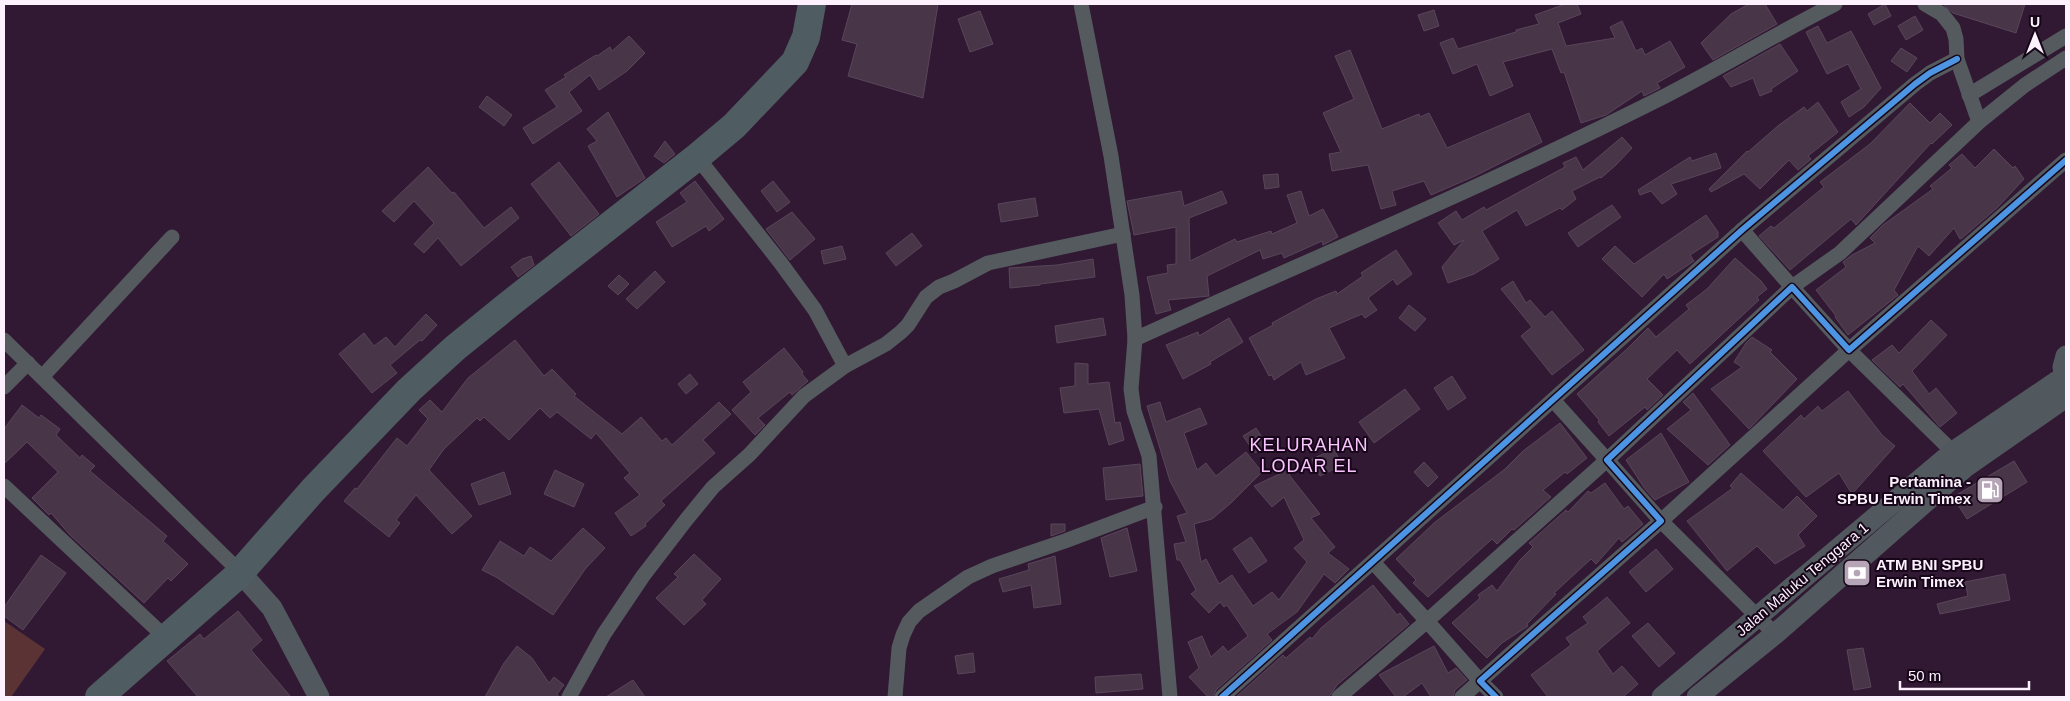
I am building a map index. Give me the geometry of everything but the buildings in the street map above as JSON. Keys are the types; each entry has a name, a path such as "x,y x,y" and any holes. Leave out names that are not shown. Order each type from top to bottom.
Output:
{"highway":[{"path":"99,697 240,572 313,490 409,390 508,305 734,126 795,62 806,36 812,4"}],"main road":[{"name":"Jalan Maluku Tenggara 1","path":"1662,697 1756,616 1901,498 1953,452 2066,377"},
{"name":"Jalan Maluku Tenggara 1","path":"1696,697 1775,634 2066,377"},
{"path":"240,572 304,697"},
{"path":"240,572 272,608 320,697"}],"street":[{"path":"1081,4 1111,156 1123,234 1135,339 1131,389 1134,411 1149,456 1155,507 1170,697"},
{"path":"1135,339 1475,187 1668,94 1772,36 1835,4"},
{"path":"1925,4 1942,14 1953,28 1956,39 1957,59 1979,122"},
{"path":"1970,95 2066,36"},
{"path":"1339,697 1607,460 1792,287 1840,252 1979,122 2026,85 2066,58"},
{"path":"1222,697 1742,230 1915,84 1930,73 1957,59"},
{"path":"697,157 780,262 809,302 845,366"},
{"path":"1462,697 1661,521 1849,350 2066,160"},
{"path":"1742,230 1849,350 1953,452"},
{"path":"569,697 604,634 637,584 692,513 713,488 749,455 804,396 845,366 880,348 901,332 908,326 931,292 988,263 1123,234"},
{"path":"42,377 172,237"},
{"path":"4,340 240,572"},
{"path":"4,388 28,363"},
{"path":"1553,400 1661,521 1775,634"},
{"path":"4,486 166,638"},
{"path":"896,697 899,648 909,622 920,611 968,577 992,566 1155,507"},
{"path":"1373,562 1496,697"}],"shaded area":[{"path":"4,621 45,649 11,697 4,697"}],"cycle path":[{"path":"1222,697 1742,230 1915,84 1930,73 1957,59"},
{"path":"1496,697 1480,681 1661,521 1607,460 1792,287 1849,350 2066,160"}],"place":[{"name":"Pertamina - SPBU Erwin Timex","path":"1990,490"},
{"name":"ATM BNI SPBU Erwin Timex","path":"1857,573"}],"district":[{"name":"KELURAHAN LODAR EL","path":"1309,455"}]}
